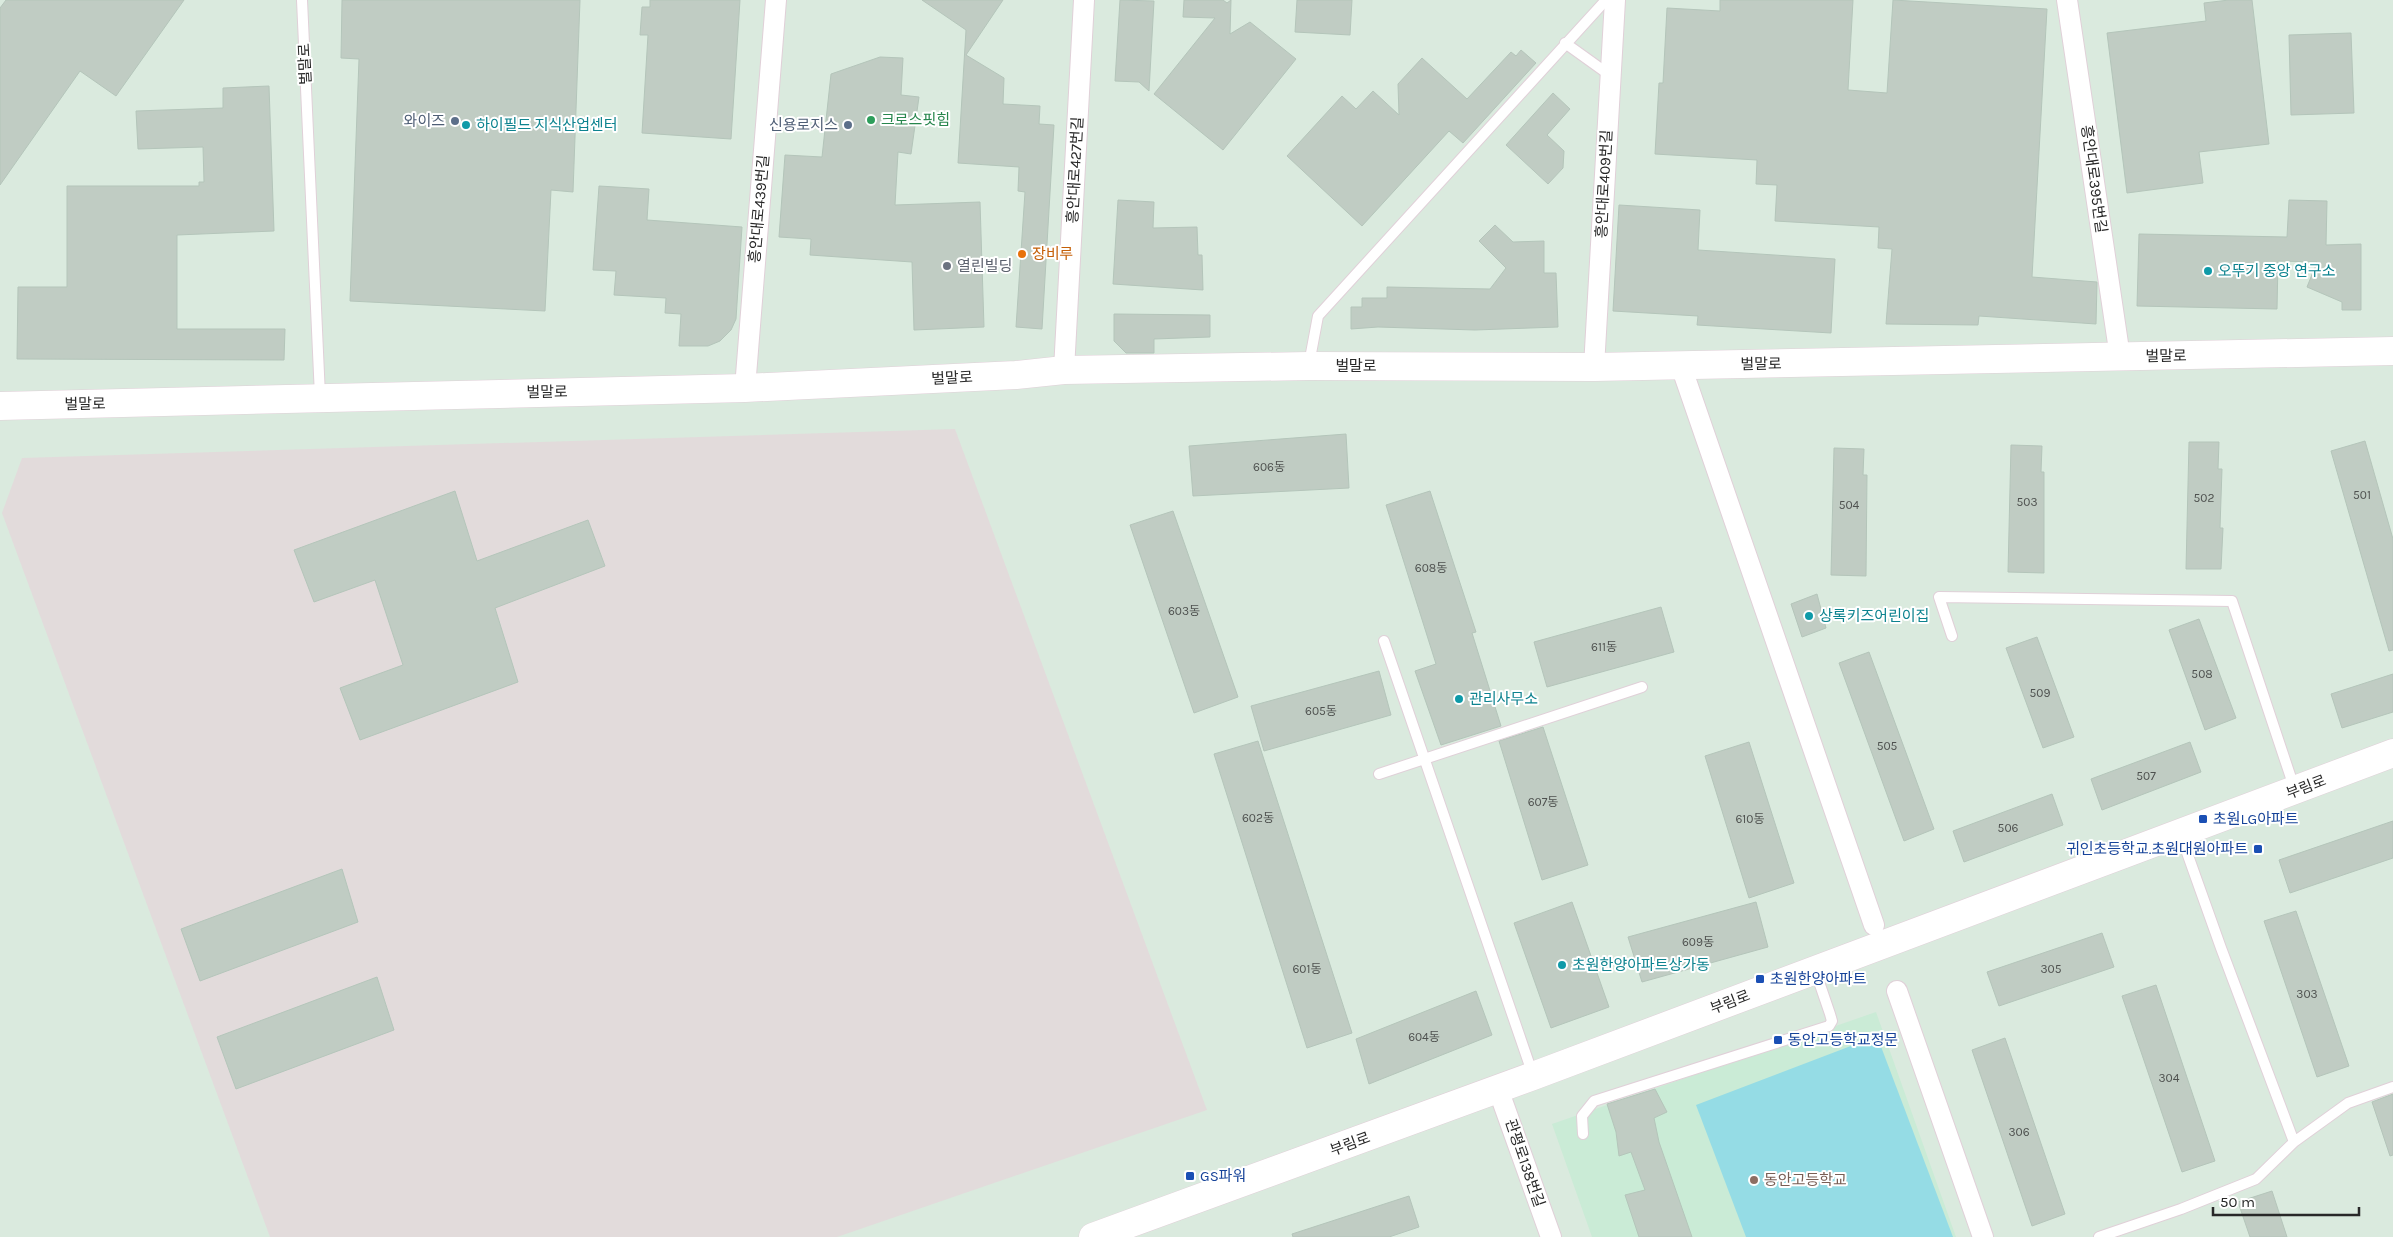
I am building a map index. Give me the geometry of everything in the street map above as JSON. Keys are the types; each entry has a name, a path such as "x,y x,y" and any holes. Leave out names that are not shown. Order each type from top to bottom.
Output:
{"street":[{"name":"흥안대로439번길","path":"744,388 776,0"},
{"name":"흥안대로427번길","path":"1064,370 1084,0"},
{"name":"흥안대로409번길","path":"1594,368 1615,0"},
{"name":"흥안대로395번길","path":"2067,0 2120,358"},
{"name":"벌말로","path":"0,406 744,388 1016,375 1064,370 1309,366 1594,368 2393,351"},
{"path":"1681,366 1874,925"},
{"name":"부림로","path":"1093,1237 1533,1076 2393,753"},
{"path":"1897,991 1983,1237"},
{"name":"관평로138번길","path":"1498,1088 1551,1237"}],"lane":[{"name":"벌말로","path":"302,0 320,398"},
{"path":"1309,366 1318,316 1606,0"},
{"path":"1565,43 1611,76"},
{"path":"1952,636 1938,598 2232,601 2295,791"},
{"path":"1384,641 1423,760 1533,1076"},
{"path":"1379,774 1642,688"},
{"path":"2180,832 2221,948 2294,1142"},
{"path":"1583,1134 1582,1116 1594,1101 1829,1026 1832,1021 1814,970"},
{"path":"2099,1237 2256,1180 2294,1142 2348,1103 2393,1087"}],"shaded area":[{"path":"955,429 1207,1110 837,1237 270,1237 2,513 22,458"},
{"name":"동안고등학교","path":"1876,1012 1956,1237 1592,1237 1552,1124"},
{"path":"1877,1036 1953,1237 1746,1237 1696,1105"}],"building":[{"path":"6,0 184,0 116,96 80,71 0,185 0,8"},
{"name":"하이필드 지식산업센터","path":"342,0 580,0 573,192 551,190 545,311 350,301 359,59 341,58"},
{"path":"650,0 740,0 731,139 642,133 648,35 640,35 642,7 650,7"},
{"path":"922,0 1003,0 966,55 1004,78 1003,104 1040,106 1039,124 1054,125 1042,329 1016,327 1025,192 1018,191 1019,167 958,163 966,30"},
{"path":"1120,0 1154,1 1149,91 1139,82 1115,81"},
{"path":"1184,0 1223,0 1227,3 1231,0 1230,34 1250,22 1296,59 1223,150 1154,94 1215,18 1183,17"},
{"path":"1297,0 1352,0 1350,35 1295,32"},
{"path":"1720,0 1853,0 1848,90 1887,93 1893,0 2047,9 2032,277 2097,282 2096,324 1979,316 1978,325 1886,324 1892,249 1878,248 1879,227 1775,221 1777,185 1756,184 1757,160 1655,154 1659,83 1663,83 1667,8 1720,11"},
{"path":"2252,0 2269,144 2199,152 2203,183 2127,193 2107,33 2206,21 2204,3"},
{"path":"2351,33 2354,113 2291,115 2289,35"},
{"path":"1521,50 1536,63 1463,143 1449,131 1362,226 1287,156 1342,96 1356,109 1373,91 1399,115 1398,84 1422,58 1467,99 1511,52 1516,56"},
{"path":"880,57 903,58 901,95 919,97 911,154 898,152 895,205 980,202 984,327 914,330 912,262 810,255 811,239 779,237 785,155 822,157 831,74"},
{"path":"269,86 274,231 177,235 177,329 285,329 284,360 17,359 18,287 67,287 67,186 199,186 199,182 204,182 203,147 138,149 136,111 223,108 223,88"},
{"path":"1553,93 1570,109 1547,135 1564,151 1563,168 1548,184 1506,145"},
{"path":"599,186 649,189 647,220 742,227 736,319 731,330 720,341 708,346 679,346 681,314 665,313 666,298 614,295 616,271 593,270"},
{"path":"1118,200 1154,202 1153,228 1197,227 1198,255 1202,255 1203,290 1113,284"},
{"name":"오뚜기 중앙 연구소","path":"2289,200 2327,201 2326,245 2361,244 2361,310 2342,310 2342,302 2307,287 2317,262 2278,261 2277,309 2137,306 2139,234 2287,237"},
{"path":"1619,205 1700,210 1698,250 1835,259 1831,333 1697,325 1698,316 1613,311"},
{"path":"1495,225 1513,242 1544,241 1544,273 1556,273 1558,327 1475,330 1378,327 1351,329 1351,307 1362,307 1362,298 1387,298 1387,287 1490,289 1506,268 1479,241"},
{"path":"1114,314 1210,315 1210,337 1154,339 1154,353 1126,353 1114,341"},
{"path":"1346,434 1349,488 1193,496 1189,446"},
{"path":"2365,441 2393,539 2393,650 2389,651 2331,451"},
{"path":"2189,442 2219,442 2218,469 2222,469 2220,528 2223,528 2221,569 2186,569"},
{"path":"2011,445 2042,446 2041,472 2044,472 2044,573 2008,572"},
{"path":"1834,448 1864,449 1863,475 1867,475 1866,576 1831,575"},
{"path":"455,491 477,561 588,520 605,566 495,608 518,682 360,740 340,688 403,665 375,580 314,602 294,550"},
{"path":"1430,491 1476,632 1472,633 1501,726 1441,745 1415,671 1436,664 1386,505"},
{"path":"1173,511 1238,697 1194,713 1130,525"},
{"name":"상록키즈어린이집","path":"1817,594 1826,628 1802,637 1791,604"},
{"path":"1661,607 1674,652 1547,687 1534,642"},
{"path":"2199,619 2236,718 2205,730 2169,630"},
{"path":"2037,637 2074,737 2043,748 2006,648"},
{"path":"1869,652 1934,829 1904,841 1839,663"},
{"path":"1379,671 1391,715 1264,751 1251,706"},
{"path":"2393,674 2393,712 2342,728 2331,694"},
{"path":"1543,727 1588,865 1542,880 1499,741"},
{"path":"1258,741 1352,1033 1307,1048 1214,754"},
{"path":"1749,742 1794,883 1749,898 1705,756"},
{"path":"2190,742 2201,772 2102,810 2091,779"},
{"path":"2052,794 2063,825 1964,862 1953,831"},
{"path":"2393,821 2393,858 2290,893 2279,860"},
{"path":"342,869 358,922 200,981 181,929"},
{"name":"초원한양아파트상가동","path":"1572,902 1609,1007 1551,1028 1514,923"},
{"path":"1756,902 1768,947 1642,982 1628,937"},
{"path":"2296,911 2349,1066 2317,1077 2264,921"},
{"path":"2102,933 2114,967 1999,1006 1987,972"},
{"path":"377,977 394,1030 236,1089 217,1037"},
{"path":"2156,985 2215,1161 2182,1172 2122,996"},
{"path":"1476,991 1492,1035 1369,1084 1356,1039"},
{"path":"2005,1038 2065,1214 2032,1226 1972,1050"},
{"path":"1655,1089 1667,1112 1654,1118 1659,1142 1692,1237 1639,1237 1625,1195 1645,1190 1631,1152 1619,1156 1616,1132 1607,1104"},
{"path":"2393,1094 2393,1155 2390,1156 2372,1102"},
{"path":"2272,1191 2287,1237 2250,1237 2238,1202"},
{"path":"1409,1196 1419,1227 1389,1237 1293,1237 1292,1234"}],"place":[{"name":"크로스핏힘","path":"871,120"},
{"name":"와이즈","path":"455,121"},
{"name":"하이필드 지식산업센터","path":"466,125"},
{"name":"신용로지스","path":"848,125"},
{"name":"장비루","path":"1022,254"},
{"name":"열린빌딩","path":"947,266"},
{"name":"오뚜기 중앙 연구소","path":"2208,271"},
{"name":"상록키즈어린이집","path":"1809,616"},
{"name":"관리사무소","path":"1459,699"},
{"name":"초원LG아파트","path":"2203,819"},
{"name":"귀인초등학교.초원대원아파트","path":"2258,849"},
{"name":"초원한양아파트상가동","path":"1562,965"},
{"name":"초원한양아파트","path":"1760,979"},
{"name":"동안고등학교정문","path":"1778,1040"},
{"name":"GS파워","path":"1190,1176"},
{"name":"동안고등학교","path":"1754,1180"}]}
